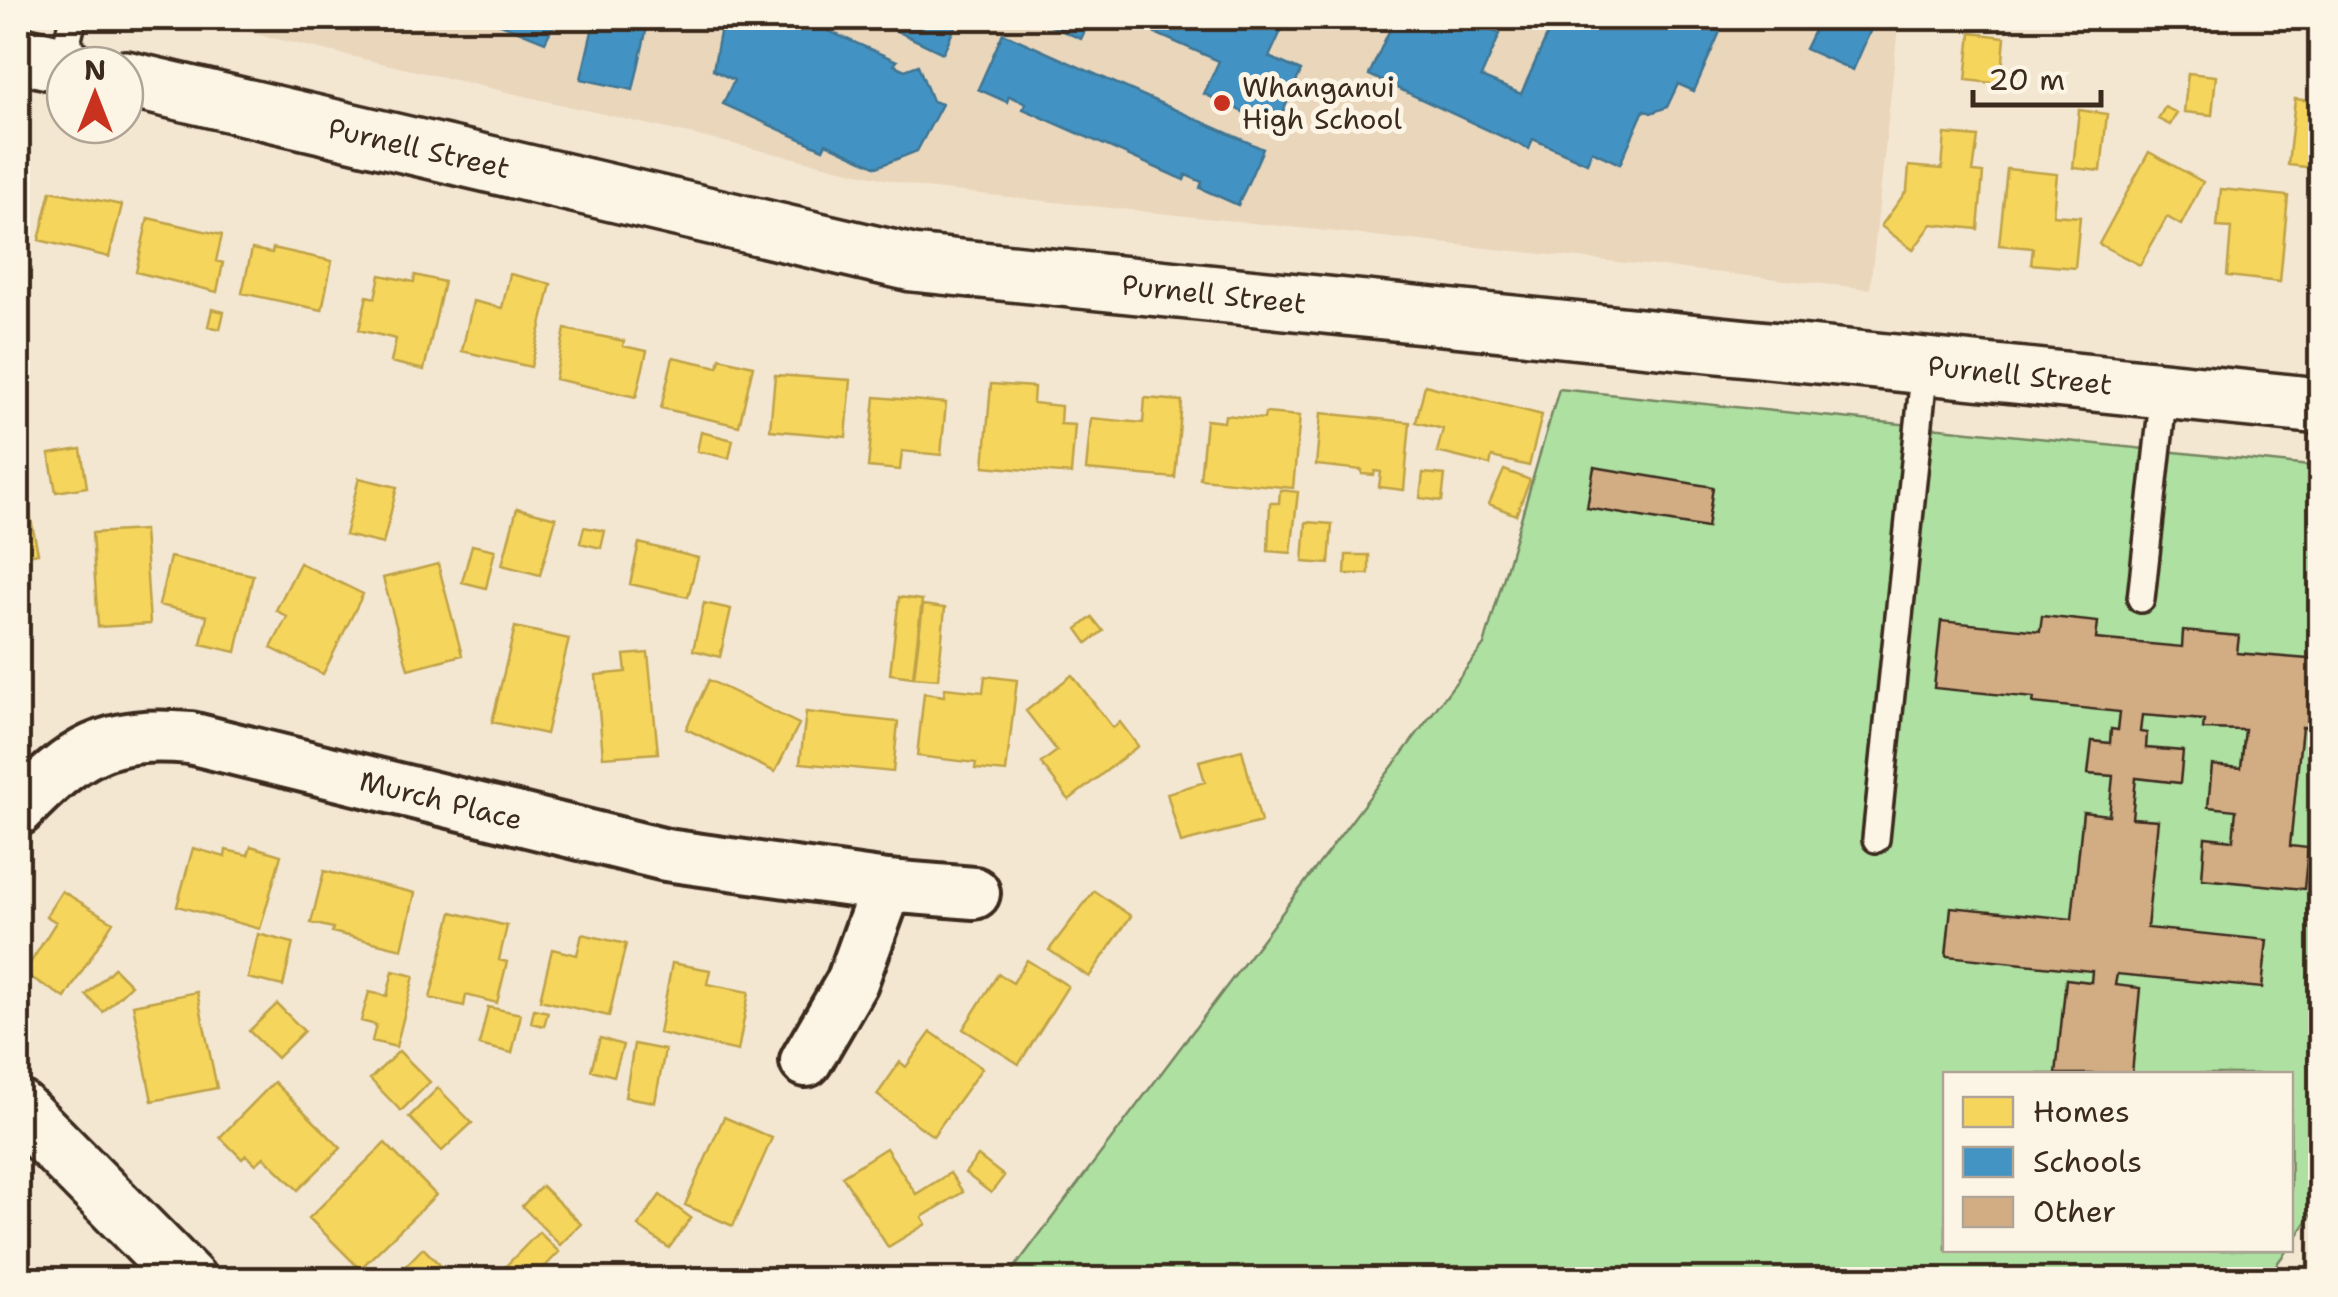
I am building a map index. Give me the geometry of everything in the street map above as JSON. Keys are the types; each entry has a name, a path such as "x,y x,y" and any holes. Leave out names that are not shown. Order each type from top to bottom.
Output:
{"main road":[{"name":"Purnell Street","path":"145,84 912,263 2320,406"},
{"path":"18,1108 188,1280"}],"street":[{"name":"Murch Place","path":"18,810 56,770 87,751 123,738 190,738 666,855 887,886 974,893"},
{"path":"806,1061 852,982 887,886"}],"lane":[{"path":"1876,839 1925,365"},
{"path":"2142,599 2164,391"}],"shaded area":[{"name":"Whanganui High School","path":"185,18 1899,18 1870,289 924,188"}],"green space":[{"path":"1559,389 2320,467 2320,1202 2293,1242 2293,1072 1943,1072 1943,1252 2286,1252 2266,1279 1006,1279 1484,645"}],"building: Homes":[{"path":"1971,33 2005,37 2001,84 1966,80"},
{"path":"2188,73 2216,76 2212,115 2184,112"},
{"path":"2295,99 2320,102 2314,168 2288,165"},
{"path":"2165,107 2177,113 2170,125 2158,119"},
{"path":"2079,110 2107,114 2101,171 2073,168"},
{"path":"1945,134 1978,137 1973,172 1983,173 1978,229 1932,224 1913,250 1881,226 1907,190 1909,166 1942,169"},
{"path":"2149,152 2203,182 2181,225 2167,217 2140,265 2099,244"},
{"path":"2007,169 2057,174 2053,215 2080,217 2075,268 2031,264 2033,248 1999,245"},
{"path":"2221,189 2288,196 2280,282 2227,276 2231,228 2217,227"},
{"path":"51,191 122,205 109,257 39,240"},
{"path":"148,218 222,235 216,261 223,263 217,292 136,272"},
{"path":"273,248 332,261 322,310 242,293 252,249 272,253"},
{"path":"510,274 551,284 531,367 462,351 473,301 502,308"},
{"path":"380,275 414,282 415,275 444,282 424,370 391,362 396,339 359,330 367,296 375,298"},
{"path":"2311,286 2320,287 2320,312 2308,310"},
{"path":"212,309 224,312 220,329 208,326"},
{"path":"565,329 624,341 623,346 647,351 636,397 555,379"},
{"path":"673,357 718,367 720,358 753,366 739,426 661,408"},
{"path":"775,375 851,380 846,437 770,430"},
{"path":"991,384 1034,387 1033,403 1061,406 1060,424 1075,425 1071,474 984,466"},
{"path":"1425,385 1542,415 1529,466 1492,457 1490,465 1437,452 1443,429 1416,422"},
{"path":"875,397 946,403 941,455 902,451 900,470 868,467"},
{"path":"1145,398 1182,401 1175,478 1086,470 1091,418 1143,423"},
{"path":"1265,413 1300,416 1293,488 1200,479 1206,420 1224,422 1225,415 1264,419"},
{"path":"1321,413 1410,422 1404,490 1379,487 1381,472 1362,474 1362,470 1316,465"},
{"path":"701,432 733,440 729,458 697,451"},
{"path":"81,449 87,487 56,492 49,454"},
{"path":"1504,470 1530,480 1516,515 1489,504"},
{"path":"1423,473 1445,475 1442,501 1420,498"},
{"path":"359,478 397,487 383,544 345,535"},
{"path":"24,486 38,553 18,557 18,487"},
{"path":"1280,490 1298,492 1291,553 1268,551 1270,503 1279,503"},
{"path":"517,508 556,518 540,575 502,565"},
{"path":"1306,522 1332,524 1329,564 1303,562"},
{"path":"584,527 605,531 601,548 580,543"},
{"path":"144,530 150,624 98,627 92,533"},
{"path":"639,543 698,558 688,597 630,584"},
{"path":"472,545 495,550 486,588 462,582"},
{"path":"1346,555 1369,555 1369,574 1345,574"},
{"path":"170,557 253,575 236,652 201,644 207,616 159,605"},
{"path":"300,563 363,594 323,674 271,648 287,617 276,610"},
{"path":"438,564 462,655 408,669 383,578"},
{"path":"899,597 922,600 913,677 890,674"},
{"path":"704,603 731,609 720,657 693,650"},
{"path":"923,605 945,608 938,679 914,677"},
{"path":"1092,617 1103,631 1087,643 1077,629"},
{"path":"515,627 569,639 546,734 492,722"},
{"path":"648,653 658,753 603,757 596,675 626,672 624,655"},
{"path":"1072,675 1113,728 1120,722 1138,746 1069,800 1041,763 1057,751 1026,711"},
{"path":"985,676 1017,680 1006,772 975,769 976,763 917,756 924,693 944,696 945,688 983,692"},
{"path":"709,680 799,724 775,772 686,729"},
{"path":"806,712 898,722 893,772 800,763"},
{"path":"1242,750 1261,822 1181,843 1167,793 1205,782 1199,761"},
{"path":"251,846 281,855 260,929 177,906 193,848 225,857 226,850 248,855"},
{"path":"324,871 415,893 402,949 311,923"},
{"path":"62,891 113,922 65,998 24,973 56,922 46,916"},
{"path":"1094,891 1131,916 1089,977 1049,950"},
{"path":"452,912 507,926 499,960 507,962 497,1003 466,995 464,1006 430,998"},
{"path":"258,934 293,943 283,986 248,978"},
{"path":"582,934 626,944 609,1016 540,1000 552,949 577,955"},
{"path":"1027,960 1068,986 1019,1064 963,1029 998,974 1013,983"},
{"path":"672,963 710,970 707,984 749,992 738,1051 659,1033"},
{"path":"114,968 131,985 103,1012 86,995"},
{"path":"393,971 414,976 396,1047 372,1041 376,1025 361,1021 369,992 387,996"},
{"path":"197,992 217,1088 152,1101 133,1005"},
{"path":"277,1004 304,1031 277,1058 249,1031"},
{"path":"488,1007 521,1014 512,1053 479,1045"},
{"path":"534,1009 548,1012 544,1026 531,1023"},
{"path":"931,1032 982,1068 933,1136 877,1095 900,1062 906,1067"},
{"path":"600,1038 623,1045 614,1076 591,1070"},
{"path":"634,1044 665,1050 655,1102 625,1097"},
{"path":"399,1051 430,1082 401,1111 370,1079"},
{"path":"274,1082 341,1148 298,1190 264,1157 256,1164 246,1155 242,1159 220,1137"},
{"path":"438,1088 472,1123 442,1151 409,1117"},
{"path":"724,1117 772,1138 733,1226 685,1205"},
{"path":"385,1143 436,1195 360,1269 309,1218"},
{"path":"886,1148 916,1194 950,1173 963,1192 922,1217 926,1224 888,1247 842,1176"},
{"path":"978,1156 1004,1176 991,1193 965,1173"},
{"path":"542,1186 581,1224 560,1245 522,1206"},
{"path":"660,1195 691,1218 669,1248 638,1226"},
{"path":"539,1232 559,1252 532,1280 507,1280 500,1272"},
{"path":"423,1248 452,1277 459,1271 465,1276 469,1272 476,1280 392,1280"}],"building: Schools":[{"path":"486,18 557,18 545,42"},
{"path":"595,18 649,18 633,90 581,79"},
{"path":"762,18 799,18 897,61 894,65 905,70 918,65 932,101 942,104 917,151 877,167 826,143 823,149 723,104 734,80 713,70 722,22 756,29"},
{"path":"892,18 959,18 943,53 888,27"},
{"path":"1032,18 1091,18 1081,39"},
{"path":"1121,18 1287,18 1269,57 1301,71 1276,127 1204,94 1219,61"},
{"path":"1395,18 1462,18 1500,34 1481,77 1521,94 1555,18 1726,18 1694,91 1678,84 1667,107 1651,113 1644,110 1620,164 1592,151 1587,163 1533,139 1529,149 1369,75"},
{"path":"1820,18 1876,18 1853,70 1805,49"},
{"path":"1003,33 1263,149 1238,205 1200,188 1202,182 1186,175 1184,180 1023,109 1026,103 1009,96 1007,102 978,89"}],"building: Other":[{"path":"1594,467 1713,487 1707,528 1587,508"},
{"path":"2042,616 2098,622 2096,639 2182,647 2183,631 2239,636 2237,653 2320,660 2320,729 2302,727 2290,846 2308,848 2304,889 2202,879 2205,837 2233,840 2236,810 2208,807 2212,765 2241,768 2245,730 2203,729 2204,720 2142,715 2140,732 2147,733 2146,748 2183,751 2180,783 2136,778 2132,818 2158,820 2147,928 2267,940 2262,988 2117,974 2115,985 2140,988 2132,1072 2056,1072 2066,979 2091,982 2092,971 1946,956 1951,907 2072,919 2083,812 2109,815 2113,776 2088,774 2092,741 2110,743 2111,729 2118,730 2120,712 1934,688 1941,621 2040,631"}],"place":[{"name":"Whanganui High School","path":"1222,103"}]}
